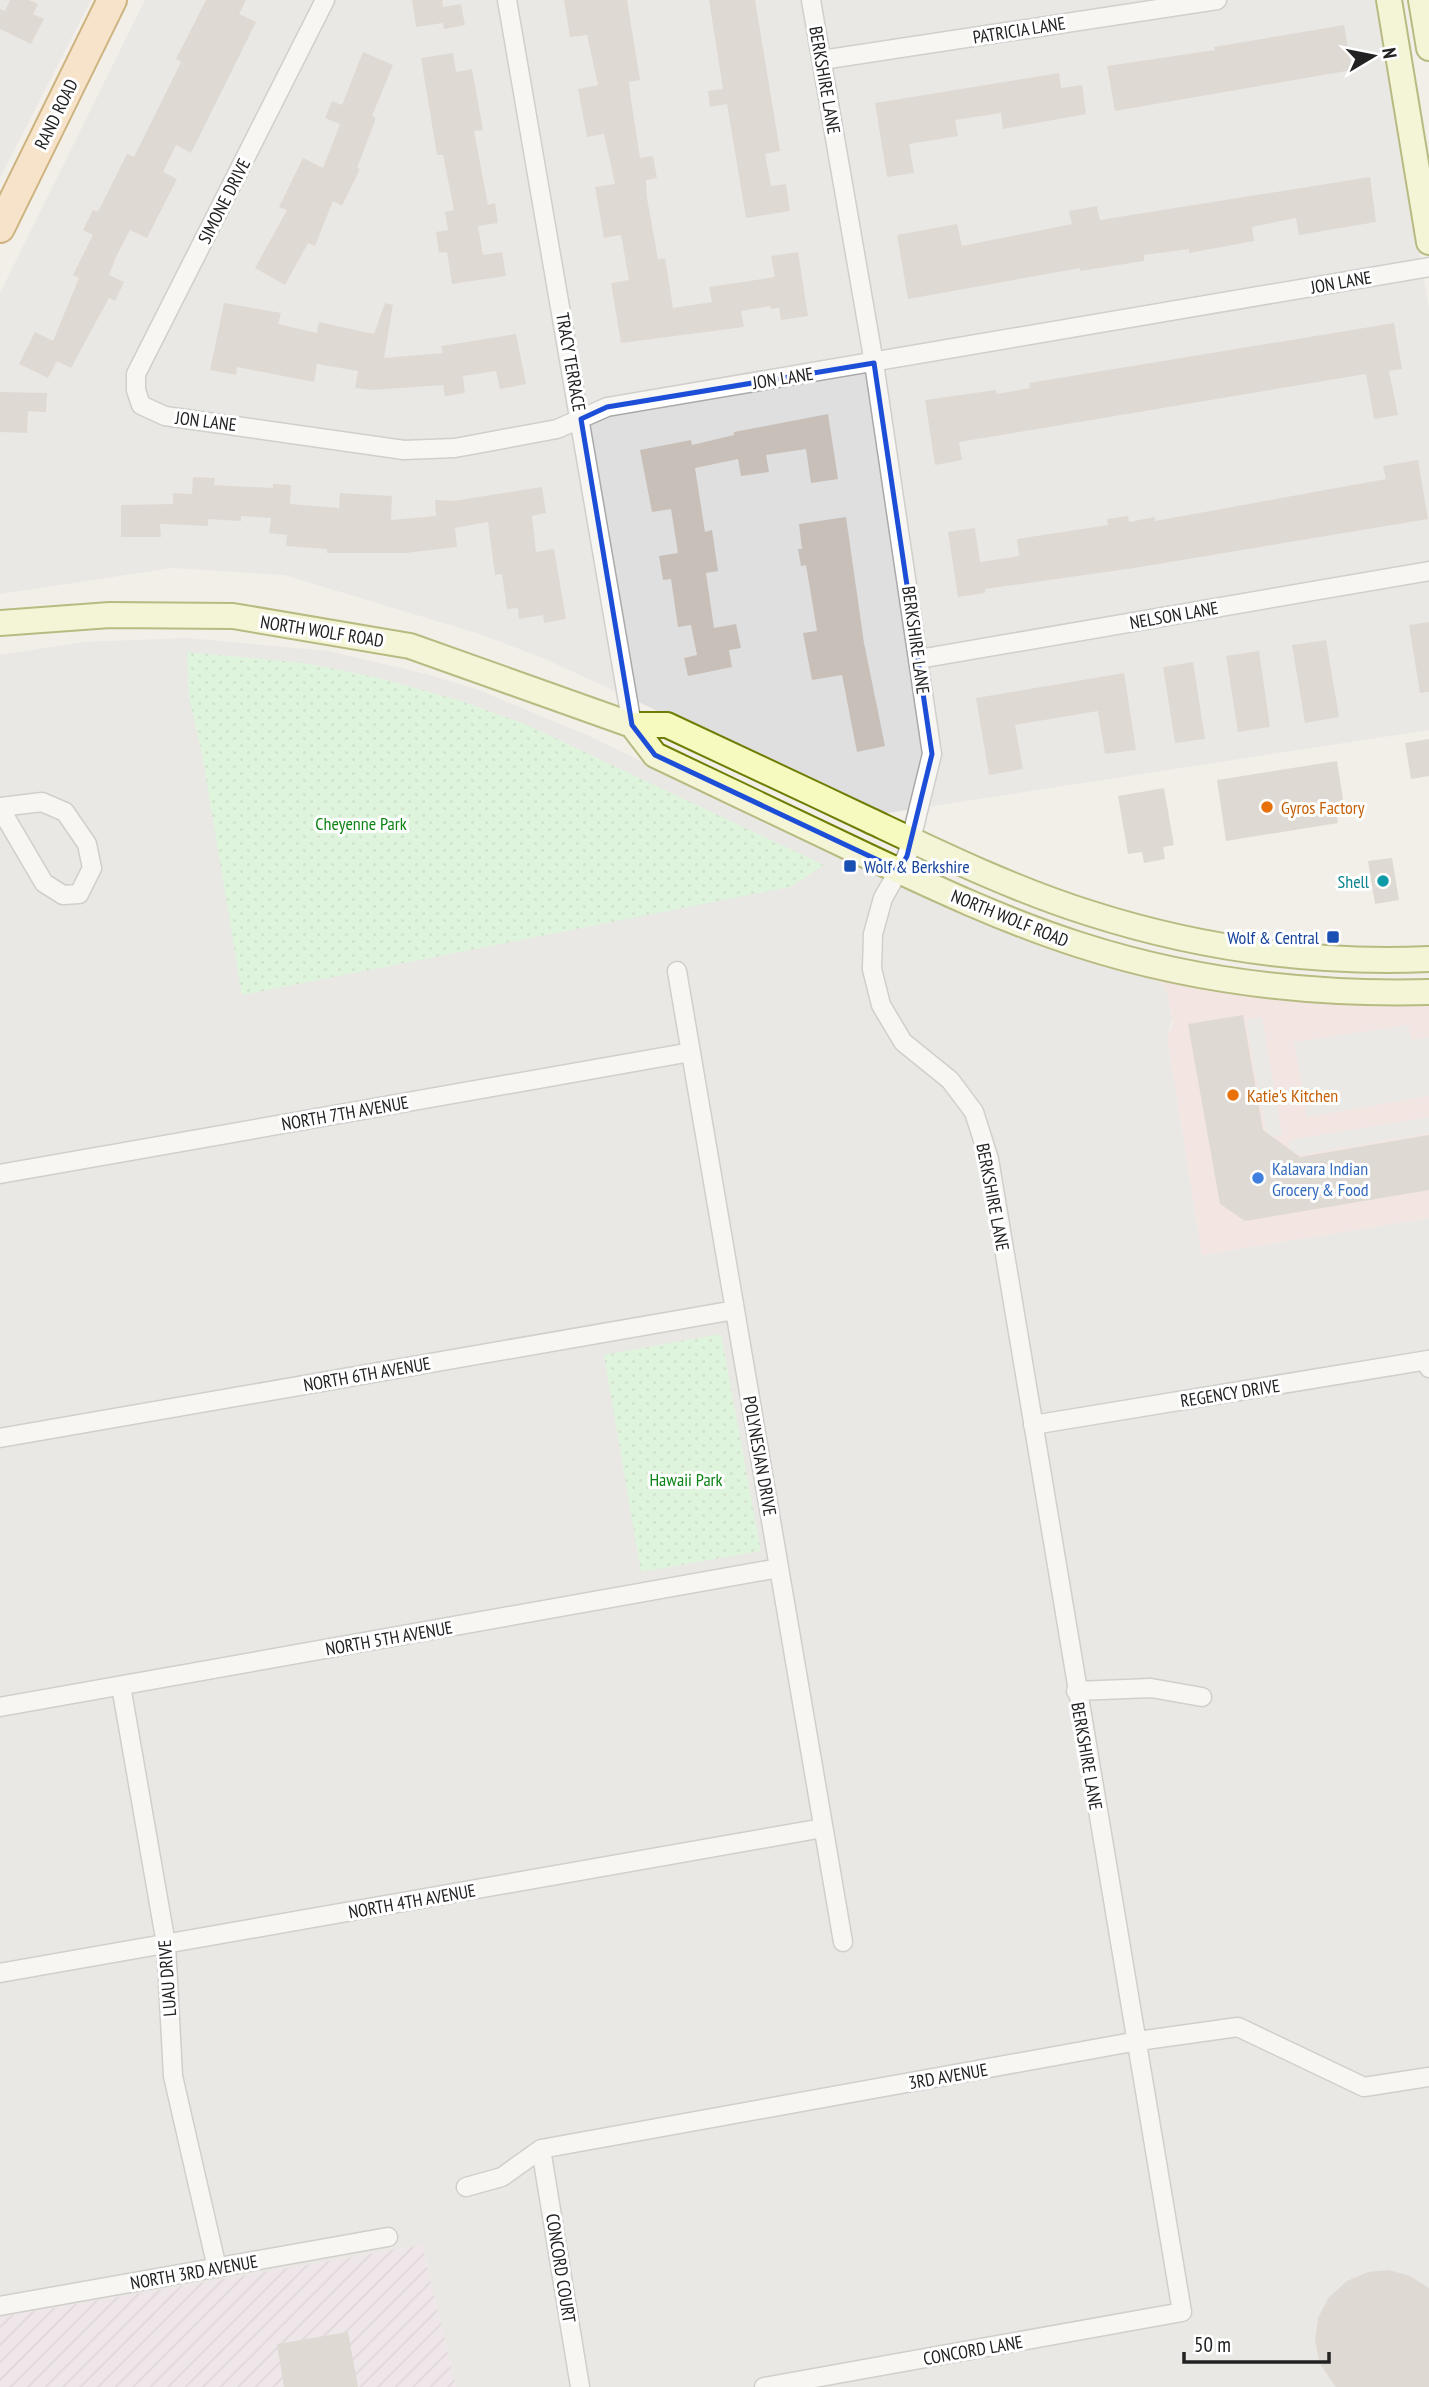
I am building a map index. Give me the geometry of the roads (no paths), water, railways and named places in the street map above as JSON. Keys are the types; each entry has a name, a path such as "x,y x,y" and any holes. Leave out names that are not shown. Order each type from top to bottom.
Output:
{"main road":[{"name":"RAND ROAD","path":"0,228 112,0"},
{"path":"1388,0 1429,242"},
{"path":"1421,0 1429,48"},
{"name":"NORTH WOLF ROAD","path":"0,623 110,615 233,616 410,646 632,725 667,725 911,840 1056,902 1174,936 1307,956 1429,959"},
{"name":"NORTH WOLF ROAD","path":"632,725 655,755 899,870 1045,933 1148,964 1291,988 1429,992"}],"street":[{"name":"SIMONE DRIVE","path":"141,405 136,390 136,374 325,0"},
{"name":"TRACY TERRACE","path":"507,0 632,725"},
{"name":"BERKSHIRE LANE","path":"811,0 874,363 932,754 911,840 879,910 873,934 872,969 881,1005 903,1042 950,1080 974,1112 989,1159 1182,2312"},
{"name":"PATRICIA LANE","path":"822,60 1217,0"},
{"name":"JON LANE","path":"141,405 165,416 404,450 455,448 557,429 607,407 1429,267"},
{"name":"NELSON LANE","path":"919,659 1429,571"},
{"path":"42,802 65,812 88,844 92,869 79,894 63,895 44,883 0,808 42,802"},
{"name":"POLYNESIAN DRIVE","path":"677,971 843,1942"},
{"name":"NORTH 7TH AVENUE","path":"0,1174 691,1052"},
{"name":"NORTH 6TH AVENUE","path":"0,1438 735,1310"},
{"name":"REGENCY DRIVE","path":"1033,1425 1428,1364"},
{"name":"NORTH 5TH AVENUE","path":"0,1707 779,1568"},
{"name":"LUAU DRIVE","path":"121,1686 166,1944 173,2076 216,2267"},
{"path":"1076,1691 1151,1688 1202,1697"},
{"name":"NORTH 4TH AVENUE","path":"0,1973 824,1828"},
{"name":"3RD AVENUE","path":"466,2187 502,2177 541,2149 1138,2041 1238,2027 1364,2087 1429,2077"},
{"name":"CONCORD COURT","path":"541,2149 580,2387"},
{"name":"NORTH 3RD AVENUE","path":"0,2306 388,2237"},
{"name":"CONCORD LANE","path":"764,2387 1182,2312"}],"place":[{"name":"Gyros Factory","path":"1267,807"},
{"name":"Wolf & Berkshire","path":"850,866"},
{"name":"Shell","path":"1383,881"},
{"name":"Wolf & Central","path":"1333,937"},
{"name":"Katie's Kitchen","path":"1233,1095"},
{"name":"Kalavara Indian Grocery & Food","path":"1258,1178"}],"park label":[{"name":"Cheyenne Park","path":"361,823"},
{"name":"Hawaii Park","path":"686,1479"}]}
